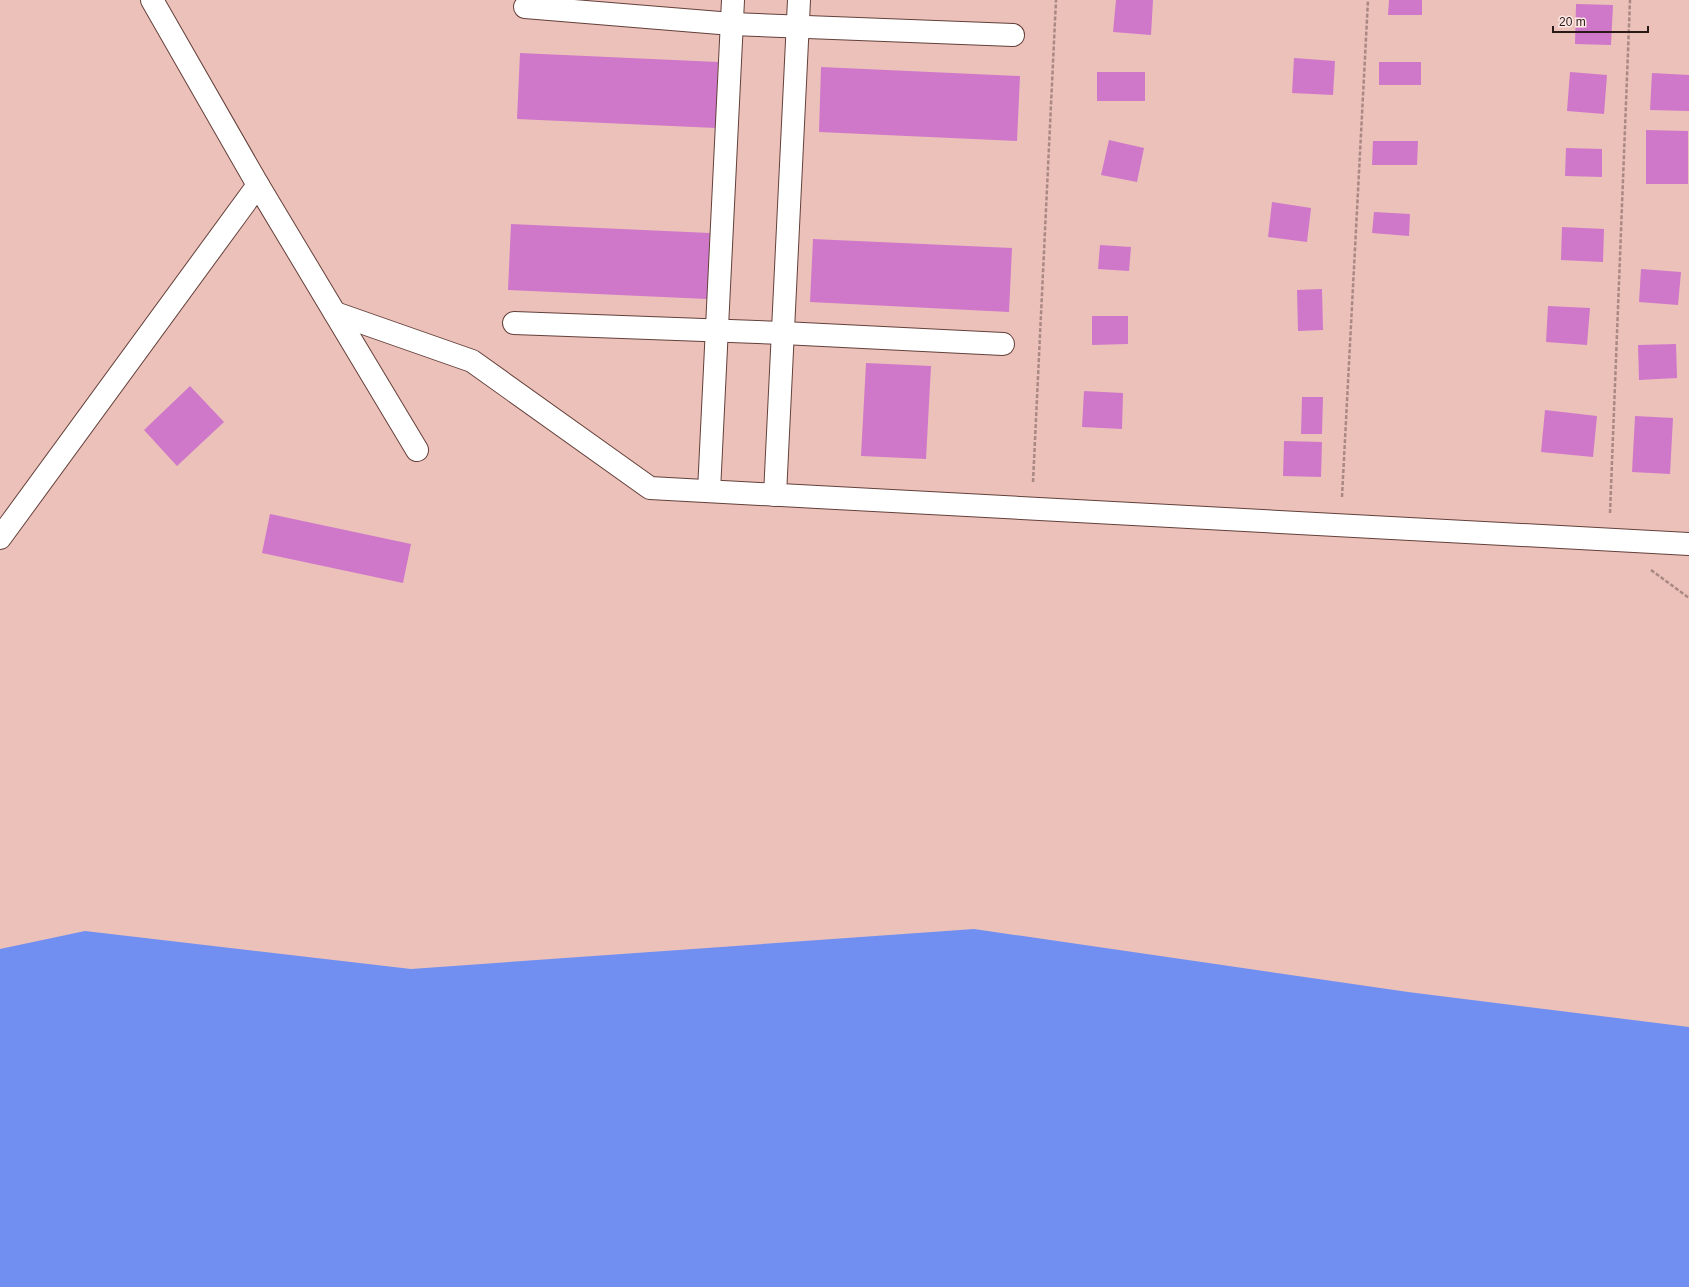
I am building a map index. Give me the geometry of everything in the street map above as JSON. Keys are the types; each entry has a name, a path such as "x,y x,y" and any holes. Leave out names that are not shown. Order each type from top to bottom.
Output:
{"street":[{"path":"152,0 258,185 417,450"},
{"path":"709,491 733,0"},
{"path":"775,495 799,0"},
{"path":"525,7 732,24 1013,35"},
{"path":"0,538 258,185"},
{"path":"335,314 472,361 650,488 1689,544"},
{"path":"514,323 717,332 783,333 1004,344"}],"path":[{"path":"1032,508 1056,0"},
{"path":"1341,525 1368,0"},
{"path":"1609,539 1630,0"}],"water":[{"path":"974,929 1408,992 1689,1027 1689,1287 0,1287 0,949 85,931 411,969"}],"building":[{"path":"1116,0 1153,0 1151,35 1113,32"},
{"path":"1389,0 1422,0 1422,15 1388,15"},
{"path":"1576,4 1613,5 1611,45 1575,44"},
{"path":"520,53 718,62 716,128 517,119"},
{"path":"1294,58 1335,61 1333,95 1292,93"},
{"path":"1379,62 1421,62 1421,85 1379,85"},
{"path":"821,67 1020,76 1017,141 819,132"},
{"path":"1097,72 1145,72 1145,101 1097,101"},
{"path":"1570,72 1607,75 1604,114 1567,111"},
{"path":"1652,73 1689,75 1689,111 1650,110"},
{"path":"1646,130 1688,131 1688,184 1646,184"},
{"path":"1109,140 1144,148 1137,182 1101,175"},
{"path":"1373,141 1418,141 1417,165 1372,165"},
{"path":"1566,148 1602,149 1602,177 1565,176"},
{"path":"1272,202 1311,208 1307,242 1268,237"},
{"path":"1374,212 1410,214 1409,236 1372,233"},
{"path":"511,224 710,233 707,299 508,290"},
{"path":"1562,227 1604,229 1603,262 1561,260"},
{"path":"813,239 1012,248 1009,312 810,302"},
{"path":"1100,245 1131,247 1129,271 1098,269"},
{"path":"1641,269 1681,272 1678,305 1639,302"},
{"path":"1322,289 1323,330 1298,331 1297,290"},
{"path":"1548,306 1590,308 1587,345 1546,342"},
{"path":"1092,316 1128,316 1128,344 1092,345"},
{"path":"1676,344 1677,378 1639,380 1638,345"},
{"path":"866,363 931,366 926,459 861,456"},
{"path":"190,386 224,422 177,466 144,430"},
{"path":"1084,391 1123,393 1122,429 1082,427"},
{"path":"1302,397 1323,397 1322,434 1301,434"},
{"path":"1545,410 1597,416 1593,457 1541,452"},
{"path":"1635,416 1673,418 1670,474 1632,472"},
{"path":"1284,441 1322,442 1321,477 1283,476"},
{"path":"270,514 411,544 403,583 262,553"}]}
